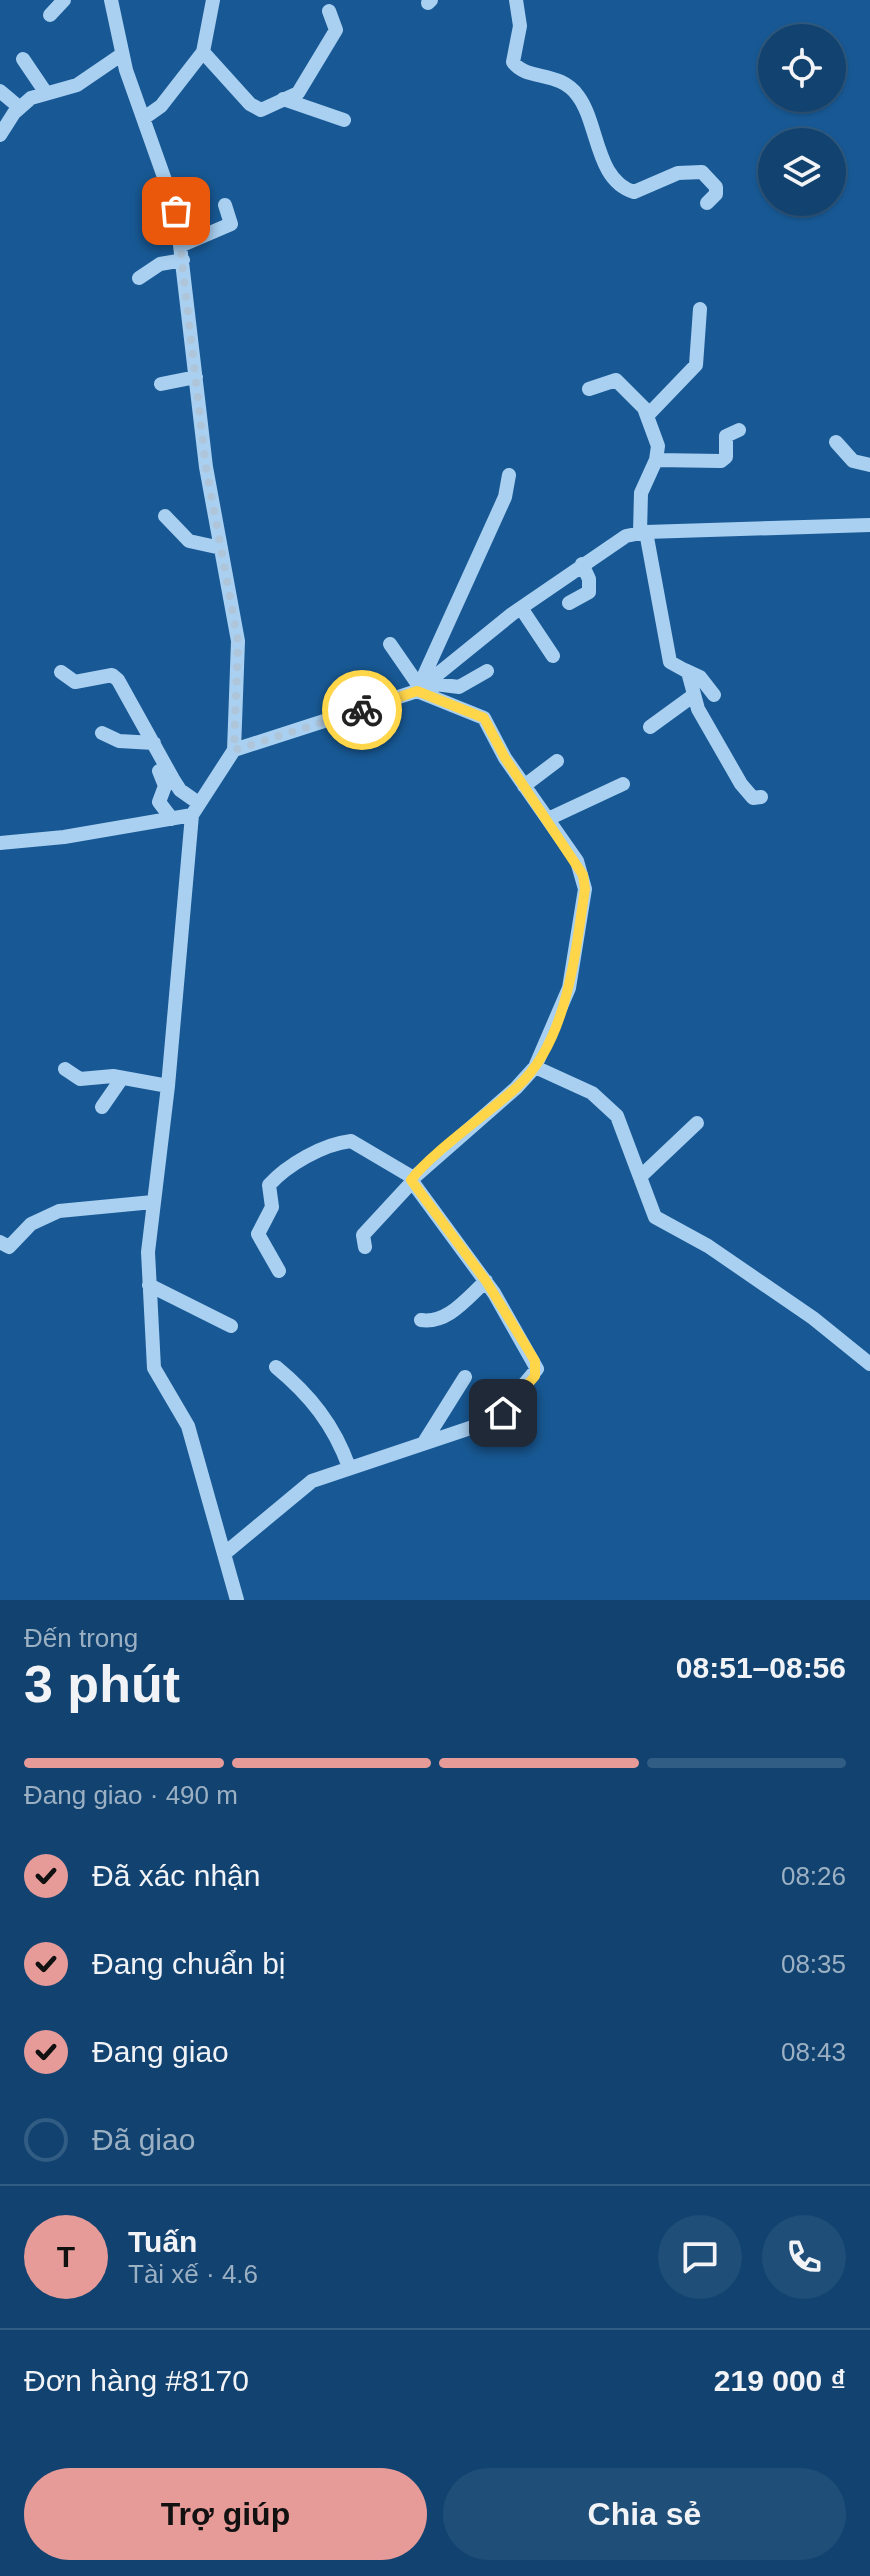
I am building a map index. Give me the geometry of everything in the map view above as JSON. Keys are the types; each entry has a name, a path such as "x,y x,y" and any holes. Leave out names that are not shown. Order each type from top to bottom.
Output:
{"street":[{"path":"50,15 64,0"},
{"path":"111,0 121,55 171,190 182,245 206,467 238,641 234,750 195,808 168,1086 153,1202 149,1285 154,1368 188,1426 236,1600"},
{"path":"144,118 161,106 203,52 213,0"},
{"path":"516,0 520,26 513,62 524,72 559,79 577,95 588,111 606,165 618,184 634,192 678,173 702,172 716,187 716,194 707,203"},
{"path":"203,52 256,109 301,89 336,30 329,11"},
{"path":"0,135 19,107 46,93 77,85 121,55"},
{"path":"23,59 46,93"},
{"path":"0,91 19,107"},
{"path":"283,99 344,120"},
{"path":"182,245 231,224 225,205"},
{"path":"139,278 160,264 183,260"},
{"path":"648,415 696,365 700,309"},
{"path":"161,384 196,377"},
{"path":"589,389 616,380 648,415 658,446 656,460 641,493 643,532 669,659 700,677 714,695"},
{"path":"656,460 721,461 726,457 726,436 739,430"},
{"path":"836,442 853,461 870,465"},
{"path":"421,687 505,497 509,475"},
{"path":"165,516 189,541 221,548"},
{"path":"234,750 346,715 421,687 521,608 614,542 643,532 870,525"},
{"path":"569,603 589,592 589,579 582,564"},
{"path":"521,608 553,656"},
{"path":"365,1247 363,1235 412,1180 516,1088 535,1067 569,988 585,889 577,861 524,786 484,718 421,687 390,644"},
{"path":"685,669 690,676 698,709 741,784 753,798 761,797"},
{"path":"421,687 459,687 487,671"},
{"path":"61,672 75,682 112,675 118,680 180,790 195,808"},
{"path":"335,692 346,715"},
{"path":"650,727 694,695"},
{"path":"102,733 119,741 154,743"},
{"path":"153,760 165,782 159,802 172,819"},
{"path":"524,786 557,761"},
{"path":"548,819 623,784"},
{"path":"0,843 172,819 195,808"},
{"path":"535,1067 592,1093 607,1104 626,1131 650,1208 663,1224 708,1246 813,1318 870,1364"},
{"path":"65,1069 80,1079 122,1078 168,1086"},
{"path":"102,1107 122,1078"},
{"path":"640,1177 697,1123"},
{"path":"224,1554 297,1491 349,1467 494,1420 535,1376 535,1361 486,1281 412,1180 351,1141 339,1143 281,1172 269,1185 272,1207 258,1234 279,1271"},
{"path":"0,1242 9,1247 31,1224 59,1211 153,1202"},
{"path":"421,1320 434,1322 447,1316 486,1281"},
{"path":"149,1285 231,1326"},
{"path":"276,1367 294,1382 337,1433 349,1467"},
{"path":"423,1444 465,1377"}],"way so far":[{"path":"176,211 206,467 238,641 234,750 362,710"}],"route":[{"path":"362,710 417,691 484,718 505,758 577,861 583,875 585,889 569,988 535,1067 516,1088 411,1180 486,1281 535,1361 535,1376 503,1413"}]}
